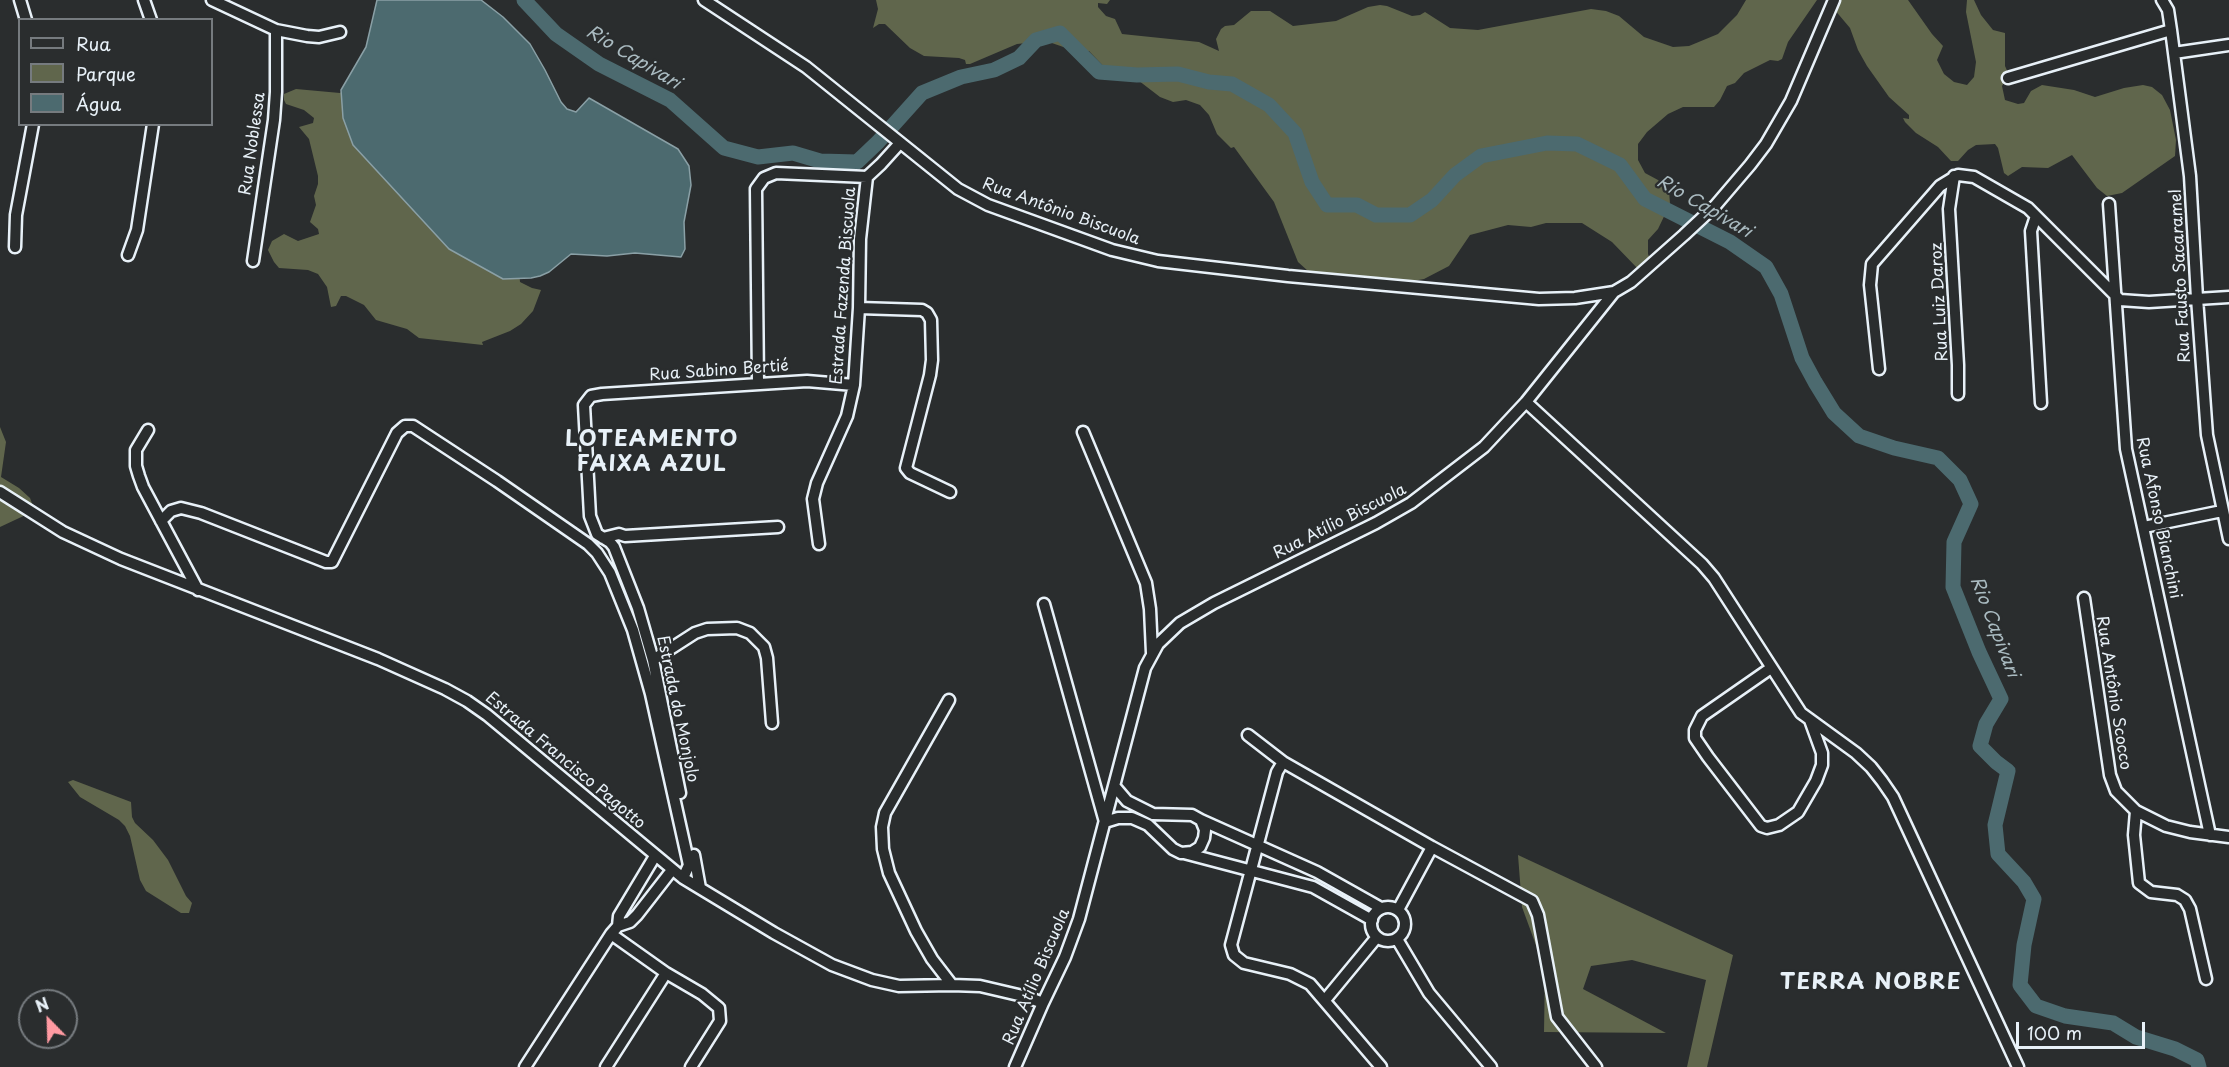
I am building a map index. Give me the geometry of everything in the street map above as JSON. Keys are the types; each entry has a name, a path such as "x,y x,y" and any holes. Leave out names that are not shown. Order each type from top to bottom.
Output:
{"street":[{"path":"20,0 25,18"},
{"path":"212,0 276,30 319,37 340,32"},
{"name":"Rua Antônio Biscuola","path":"704,0 806,67 958,189 988,205 1113,250 1158,261 1288,276 1539,299 1575,298 1614,292"},
{"name":"Rua Atílio Biscuola","path":"1015,1067 1042,1003 1065,957 1079,918 1145,669 1152,653 1165,636 1180,623 1214,603 1411,504 1477,453 1526,402 1614,292 1631,282 1684,235 1715,206 1750,165 1780,123 1834,0"},
{"path":"145,1 150,18"},
{"name":"Rua Fausto Sacaramel","path":"2165,5 2172,30 2190,176 2207,435 2229,539"},
{"name":"Rua Noblessa","path":"253,261 274,120 276,30"},
{"path":"2008,78 2172,30"},
{"path":"2174,53 2229,45"},
{"path":"15,247 16,215 33,126"},
{"path":"128,255 137,230 153,126"},
{"name":"Estrada Fazenda Biscuola","path":"819,544 813,500 817,483 847,416 854,385 859,308 860,232 867,177 881,164 897,141"},
{"path":"758,384 756,189 764,178 776,173 867,177"},
{"path":"1879,369 1870,285 1872,264 1947,180 1954,176 1966,174 1974,177 2028,208 2116,297 2126,302 2229,297"},
{"name":"Rua Luiz Daroz","path":"1954,176 1949,209 1958,394"},
{"path":"1935,194 1949,209"},
{"name":"Rua Afonso Bianchini","path":"2109,204 2126,449 2210,835"},
{"path":"2036,216 2032,225 2032,237 2041,403"},
{"path":"2032,237 2051,231"},
{"path":"859,308 922,310 931,320 930,375 906,468 910,473 950,492"},
{"name":"Rua Sabino Bertié","path":"587,400 591,396 602,394 807,381 854,385"},
{"name":"Estrada do Monjolo","path":"587,400 583,410 590,516 597,534 609,542 638,608 653,660 700,888"},
{"path":"1526,402 1702,564 1714,578 1794,704 1810,720 1831,733 1872,767 1893,798 2018,1067"},
{"path":"161,521 171,511 181,508 201,513 326,562 332,562 397,433 405,426 413,426 497,481 588,544 610,573 633,630 651,694 689,865 683,878"},
{"path":"148,430 136,450 136,466 142,487 198,590"},
{"path":"1083,432 1146,584 1150,609 1152,653"},
{"name":"Estrada Francisco Pagotto","path":"0,492 63,532 198,590 378,659 467,701 488,715 683,878 774,933 842,969 872,980 899,986 980,986 1027,997 1042,1003"},
{"path":"2144,527 2222,511"},
{"path":"609,542 619,534 625,536 778,527"},
{"name":"Rua Antônio Scocco","path":"2084,598 2110,775 2116,791 2136,811"},
{"path":"1044,604 1106,822 1118,818 1131,818 1148,825 1173,849 1181,853 1313,886 1372,920"},
{"path":"653,660 695,633 707,629 737,628 750,633 764,647 767,658 772,723"},
{"path":"1771,668 1702,716 1695,730 1695,738 1708,757 1761,826 1767,828 1779,825 1798,812 1816,781 1822,765 1822,753 1810,720"},
{"path":"949,700 885,813 882,827 883,849 889,873 916,931 932,959 952,985"},
{"path":"1248,735 1283,762 1532,901 1538,915 1557,1017 1596,1067"},
{"path":"1283,762 1277,772 1231,945 1234,955 1244,963 1290,974 1310,984 1381,1067"},
{"path":"1115,787 1127,801 1153,814 1192,815 1317,872 1381,909"},
{"path":"2206,980 2190,909 2185,900 2177,895 2151,892 2139,883 2134,835 2136,811 2166,826 2229,837"},
{"path":"1181,853 1192,852 1200,846 1205,830 1201,820"},
{"path":"1398,910 1432,847"},
{"path":"525,1067 614,930 619,916 655,856"},
{"path":"614,930 630,922 637,915 672,870"},
{"path":"1390,907 1398,910 1402,913 1406,924 1402,935 1397,939 1387,941 1377,937 1372,929 1375,913 1390,907"},
{"path":"614,930 666,973 702,994 719,1008 720,1022 691,1067"},
{"path":"1325,1000 1377,937"},
{"path":"1397,939 1429,993 1491,1067"},
{"path":"606,1067 666,973"}],"green space":[{"path":"876,0 1110,0 1107,4 1098,3 1098,7 1106,16 1115,19 1122,34 1199,42 1219,51 1216,39 1221,29 1234,25 1251,11 1270,11 1293,26 1336,21 1368,7 1380,5 1412,16 1425,12 1450,28 1478,30 1591,9 1619,16 1644,37 1673,47 1689,46 1718,34 1737,15 1746,0 1817,0 1788,42 1782,59 1770,60 1744,73 1735,83 1727,86 1714,107 1683,107 1668,114 1647,132 1638,144 1638,160 1645,173 1658,180 1669,190 1670,204 1658,229 1648,240 1648,254 1654,269 1640,271 1612,242 1582,223 1546,223 1531,227 1508,225 1470,235 1449,266 1424,279 1378,287 1348,288 1331,287 1321,277 1308,271 1298,262 1274,202 1234,147 1231,148 1217,134 1209,115 1200,105 1186,100 1173,102 1160,97 1130,74 1124,75 1108,71 1089,51 1075,51 1046,41 1017,44 970,64 966,64 965,60 959,58 924,56 910,48 885,24 879,24 873,28 878,9"},
{"path":"1838,0 1908,0 1943,46 1937,60 1944,74 1954,82 1967,85 1974,77 1976,62 1966,12 1967,0 1974,0 1981,15 1993,30 2005,33 2005,66 2009,75 2002,86 2005,100 2018,104 2024,103 2031,91 2042,85 2074,90 2095,97 2124,88 2143,85 2152,87 2162,95 2170,110 2176,140 2175,156 2122,193 2107,196 2097,188 2072,155 2048,168 2022,167 2008,176 2004,173 1995,144 1976,145 1958,161 1951,161 1938,147 1916,133 1905,122 1903,118 1909,119 1909,115 1889,97 1867,66 1850,28 1834,9"},
{"path":"354,79 519,270 520,282 541,290 533,311 521,324 482,342 483,345 419,338 407,329 376,320 364,305 346,296 341,296 336,306 331,307 327,287 318,274 308,270 279,268 274,262 268,250 272,241 284,234 298,241 319,234 318,229 310,222 316,205 314,196 318,176 309,139 299,127 313,123 314,118 304,110 286,104 284,94 296,89 340,93"},
{"path":"0,427 6,442 1,477 19,488 30,498 33,506 32,512 0,527"},
{"path":"73,780 131,802 132,817 135,823 153,840 168,860 186,896 192,903 189,913 181,913 146,891 140,880 130,836 125,826 80,797 68,782"},
{"path":"1518,855 1733,955 1707,1067 1687,1067 1706,980 1632,960 1591,966 1583,989 1666,1033 1544,1032 1545,970 1522,907"}],"water":[{"path":"377,0 481,0 503,17 530,44 567,109 576,112 589,98 678,149 689,166 691,185 684,222 685,249 681,257 635,253 607,256 571,254 549,272 540,276 503,279 449,249 353,145 343,118 341,90 366,47"}],"waterway":[{"name":"Rio Capivari","path":"524,0 556,34 599,64 670,100 724,148 758,157 793,153 820,161 857,162 922,93 961,77 994,70 1019,58 1036,40 1060,33 1099,72 1137,75 1178,74 1209,82 1232,84 1269,105 1295,133 1312,182 1327,205 1357,205 1376,215 1410,215 1432,200 1455,175 1481,156 1547,143 1577,144 1620,165 1645,199 1730,242 1766,267 1781,294 1802,358 1834,413 1859,436 1894,448 1938,458 1960,480 1971,504 1954,542 1953,587 2001,699 1986,724 1980,746 2008,771 1995,825 1998,854 2024,882 2034,899 2024,945 2020,985 2036,1006 2065,1016 2113,1023 2136,1037 2175,1049 2197,1060 2199,1067"}],"district":[{"name":"LOTEAMENTO FAIXA AZUL","path":"652,452"},
{"name":"TERRA NOBRE","path":"1871,983"}]}
